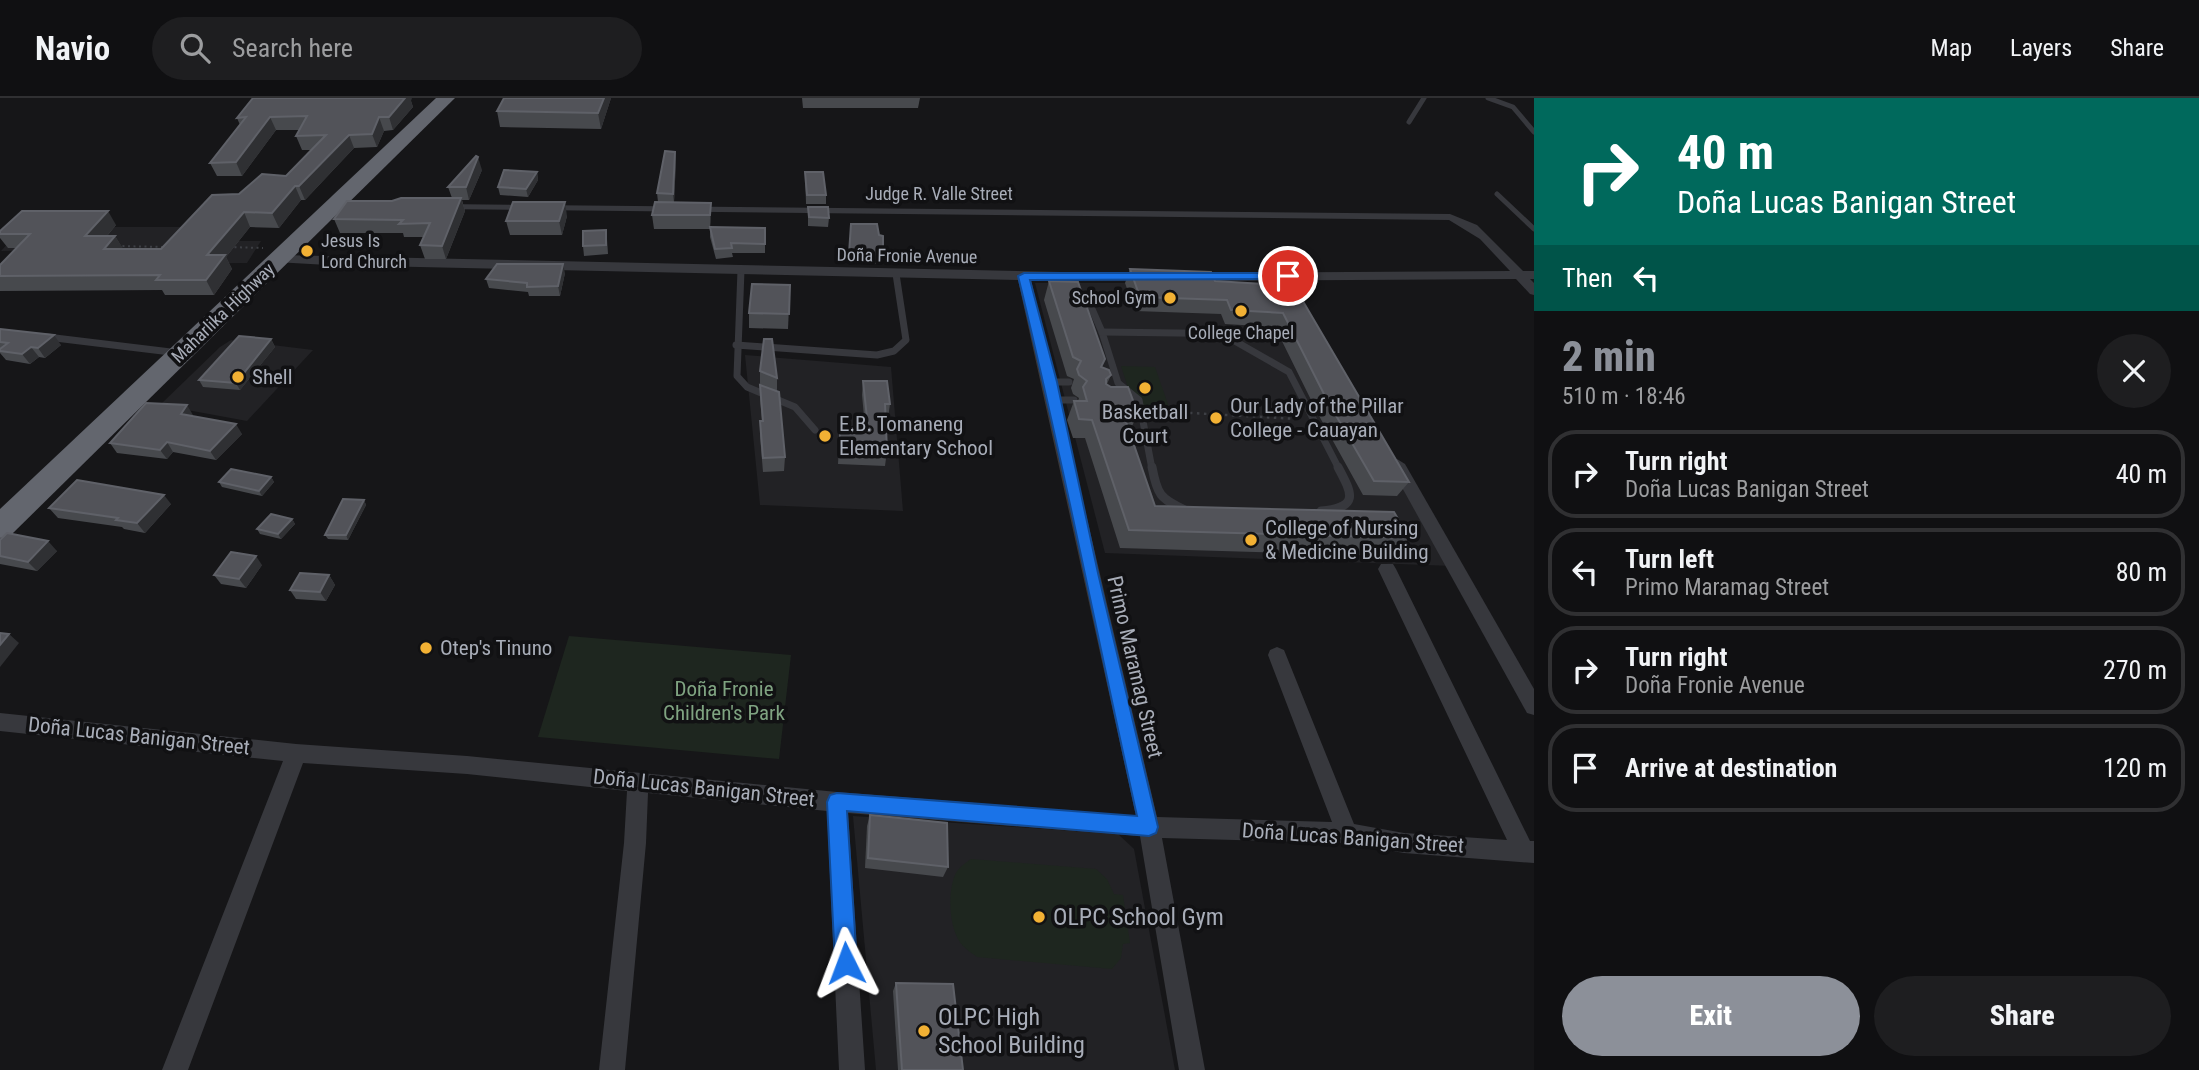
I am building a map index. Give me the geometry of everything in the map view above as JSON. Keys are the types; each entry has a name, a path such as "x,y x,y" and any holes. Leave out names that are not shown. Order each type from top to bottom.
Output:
{"highway":[{"name":"Maharlika Highway","path":"0,527 284,254 341,205 446,98"}],"street":[{"name":"Judge R. Valle Street","path":"422,207 718,211 956,210 1450,218 1468,223 1534,291"},
{"name":"Doña Fronie Avenue","path":"284,254 473,267 614,266 1291,282 1534,275"},
{"name":"Primo Maramag Street","path":"1024,276 1058,388 1093,587 1149,827 1192,1070"},
{"path":"1387,447 1534,707"},
{"path":"1387,569 1528,851"},
{"path":"1277,656 1347,833"},
{"name":"Doña Lucas Banigan Street","path":"0,722 296,753 467,765 837,802 1149,827 1347,833 1404,842 1528,851"},
{"path":"175,1070 296,753"},
{"path":"612,1070 635,843 638,782"},
{"path":"837,802 852,1070"}],"lane":[{"path":"1409,122 1424,98"},
{"path":"1488,98 1513,107 1534,132"},
{"path":"1497,194 1534,229"},
{"path":"741,270 736,345 737,376 742,384 789,404 815,430"},
{"path":"736,345 877,355 892,353 900,349 906,340 896,274"},
{"path":"1088,300 1102,332 1113,383 1139,401 1156,490 1178,509 1196,512"},
{"path":"1102,332 1254,334"},
{"path":"1219,332 1287,370 1314,420 1351,491 1349,503 1342,509 1316,512"},
{"path":"39,336 182,353"},
{"path":"1058,388 1074,400"},
{"path":"1128,400 1139,401"}],"path":[{"path":"117,246 170,247"},
{"path":"223,247 284,254"},
{"path":"1140,411 1314,420"}],"shaded area":[{"path":"23,227 200,227 237,241 261,241 247,263 112,264 124,249 1,251"},
{"name":"Our Lady of the Pillar College - Cauayan","path":"1035,283 1279,283 1453,566 1105,553"},
{"name":"Shell","path":"231,340 313,350 247,421 160,405 220,347"},
{"name":"E.B. Tomaneng Elementary School","path":"745,355 891,367 903,511 760,505"},
{"path":"853,816 1118,834 1134,849 1175,1070 876,1070"}],"green space":[{"name":"Basketball Court","path":"1121,366 1155,367 1170,410 1135,409"},
{"name":"Doña Fronie Children's Park","path":"569,636 791,655 779,759 538,737"},
{"name":"OLPC School Gym","path":"971,859 1096,869 1107,879 1114,894 1123,895 1130,943 1123,944 1121,958 1112,969 977,957 958,939 951,912 951,892 955,875"}],"building":[{"path":"253,98 405,98 389,117 379,117 372,134 349,135 299,186 295,186 272,213 244,212 207,255 225,255 206,280 156,280 160,275 0,276 0,265 30,234 0,234 22,211 108,211 85,236 115,236 104,249 161,249 212,195 239,194 262,174 286,176 326,135 296,136 307,116 270,117 236,162 210,163 246,117 237,118"},
{"path":"504,98 604,98 598,113 497,111"},
{"path":"665,151 675,152 673,194 657,193"},
{"path":"476,156 478,157 466,187 448,187"},
{"path":"504,170 537,172 526,189 498,187"},
{"path":"805,172 823,172 826,195 807,195"},
{"path":"401,198 461,198 442,246 420,245 430,223 399,224 403,220 334,219 347,201 392,201"},
{"path":"513,202 565,202 559,221 506,221"},
{"path":"655,202 711,203 710,215 652,215"},
{"path":"808,207 828,207 829,218 809,217"},
{"path":"851,224 877,224 879,235 883,236 883,255 849,254"},
{"path":"710,227 765,228 765,244 731,243 732,248 715,249"},
{"path":"606,230 606,245 583,246 583,231"},
{"path":"497,264 563,264 558,286 527,287 527,283 486,279"},
{"path":"1130,269 1211,272 1215,281 1294,286 1409,482 1374,481 1327,400 1283,313 1231,310 1227,300 1140,297"},
{"path":"1049,281 1078,282 1105,359 1101,367 1109,370 1111,375 1106,379 1106,384 1111,387 1128,387 1138,414 1123,413 1155,506 1394,512 1409,538 1129,530 1092,420 1079,419 1074,401 1087,401 1083,387 1087,381 1079,375 1077,369 1081,361 1073,357"},
{"path":"752,284 790,285 789,314 749,313"},
{"path":"0,329 54,335 38,348 31,347 22,354 0,351 8,343 0,342"},
{"path":"239,336 271,339 236,383 199,380"},
{"path":"764,339 772,339 777,378 760,371"},
{"path":"863,381 887,381 890,404 885,404 887,451 840,450 840,426 868,427"},
{"path":"760,385 779,392 785,457 763,458"},
{"path":"146,403 187,405 181,414 236,424 210,451 167,442 160,450 110,443"},
{"path":"231,469 271,477 259,491 219,482"},
{"path":"77,480 164,495 137,523 49,508"},
{"path":"343,499 364,500 346,535 325,535"},
{"path":"271,514 292,519 278,534 257,529"},
{"path":"7,533 48,541 28,562 0,556 0,540"},
{"path":"231,552 256,556 239,579 214,575"},
{"path":"300,573 329,575 320,592 290,590"},
{"path":"0,633 9,634 0,645"},
{"path":"870,815 947,823 948,867 868,858"},
{"name":"OLPC High School Building","path":"896,983 953,984 963,1070 902,1070"}],"place":[{"name":"Jesus Is Lord Church","path":"307,251"},
{"name":"School Gym","path":"1170,298"},
{"name":"College Chapel","path":"1241,311"},
{"name":"Shell","path":"238,377"},
{"name":"Basketball Court","path":"1145,388"},
{"name":"Our Lady of the Pillar College - Cauayan","path":"1216,418"},
{"name":"E.B. Tomaneng Elementary School","path":"825,436"},
{"name":"College of Nursing & Medicine Building","path":"1251,540"},
{"name":"Otep's Tinuno","path":"426,648"},
{"name":"OLPC School Gym","path":"1039,917"},
{"name":"OLPC High School Building","path":"924,1031"}],"route":[{"path":"846,963 837,802 1149,827 1090,573 1051,382 1024,276 1288,276"}]}
